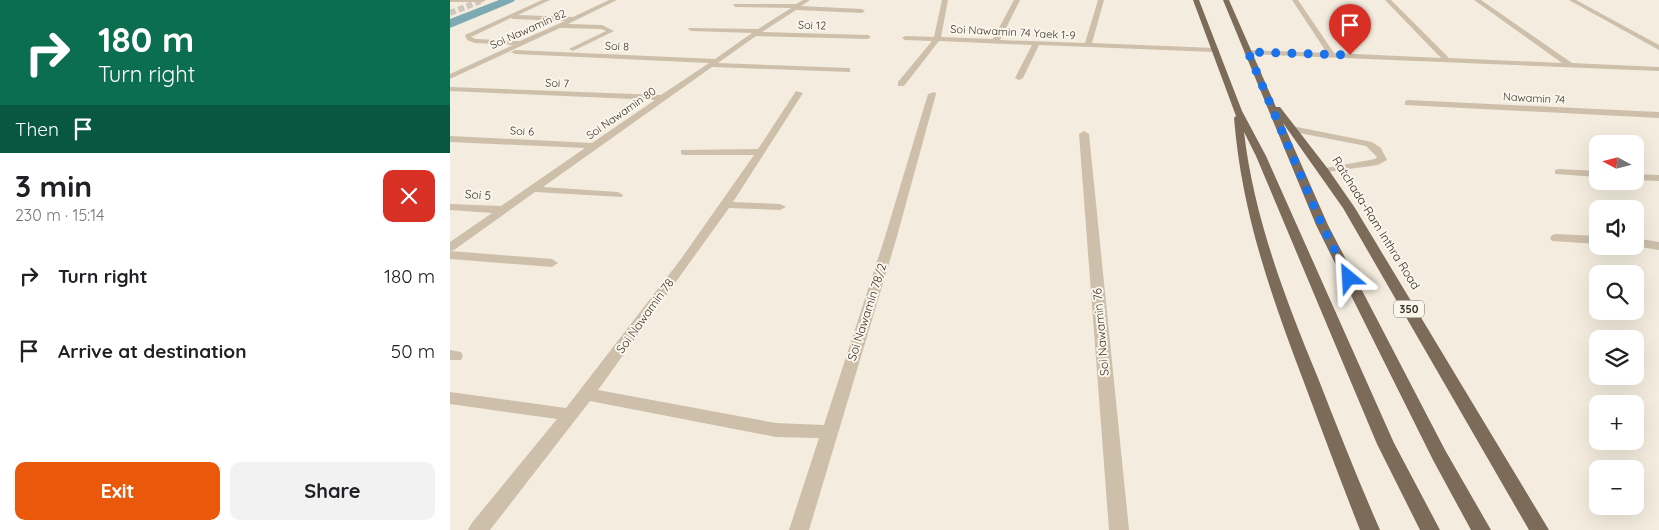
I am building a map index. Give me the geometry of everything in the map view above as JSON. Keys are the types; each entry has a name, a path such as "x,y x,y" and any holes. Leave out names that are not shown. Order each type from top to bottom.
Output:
{"main road":[{"path":"1196,0 1238,111 1261,156 1386,444 1430,530"},
{"name":"Ratchada-Ram Inthra Road","path":"1226,0 1322,225 1439,455 1481,530"},
{"name":"Ratchada-Ram Inthra Road","path":"1266,96 1324,170 1380,259 1539,530"},
{"path":"1238,111 1246,187 1255,225 1293,336 1370,530"}],"street":[{"path":"450,0 483,0"},
{"path":"450,4 462,0"},
{"path":"521,43 475,41 467,36 547,0"},
{"name":"Soi Nawamin 82","path":"450,76 614,0"},
{"path":"744,5 752,0"},
{"name":"Soi Nawamin 80","path":"450,247 757,32 807,0"},
{"path":"900,84 937,39 945,0"},
{"path":"996,41 1017,0"},
{"name":"Soi Nawamin 74 Yaek 1-9","path":"1088,46 1101,0"},
{"path":"1295,0 1330,54"},
{"path":"1388,0 1446,59"},
{"path":"1477,0 1569,64"},
{"path":"1572,0 1659,48"},
{"path":"735,5 862,11"},
{"path":"836,10 843,5"},
{"path":"507,17 575,19"},
{"path":"560,26 602,27 611,31 573,49"},
{"name":"Soi 12","path":"690,29 868,37"},
{"name":"Soi Nawamin 74 Yaek 1-9","path":"905,38 1215,50"},
{"path":"1019,78 1036,43"},
{"name":"Soi 8","path":"515,52 847,70"},
{"path":"1248,52 1659,69"},
{"name":"Soi 7","path":"450,89 663,98"},
{"name":"Soi Nawamin 78","path":"478,530 587,394 726,205 800,93"},
{"name":"Soi Nawamin 78/2","path":"799,530 890,240 932,94"},
{"name":"Nawamin 74","path":"1408,103 1659,115"},
{"path":"1292,129 1369,144 1375,147 1382,156 1382,160 1378,162 1324,170"},
{"name":"Soi Nawamin 76","path":"1084,134 1119,530"},
{"name":"Soi 6","path":"450,139 594,146"},
{"path":"684,152 762,152"},
{"path":"1559,172 1589,174"},
{"path":"1644,177 1659,178"},
{"path":"533,189 618,195"},
{"path":"726,205 780,207"},
{"name":"Soi 5","path":"450,207 504,210"},
{"path":"1556,238 1589,240"},
{"path":"1644,244 1659,246"},
{"path":"450,255 552,263"},
{"path":"587,394 776,430 829,432"},
{"path":"450,398 571,415"}],"waterway":[{"path":"450,24 509,0"}],"tunnel":[{"path":"450,13 483,0"}],"route":[{"path":"1349,278 1322,225 1248,52 1350,55"}]}
